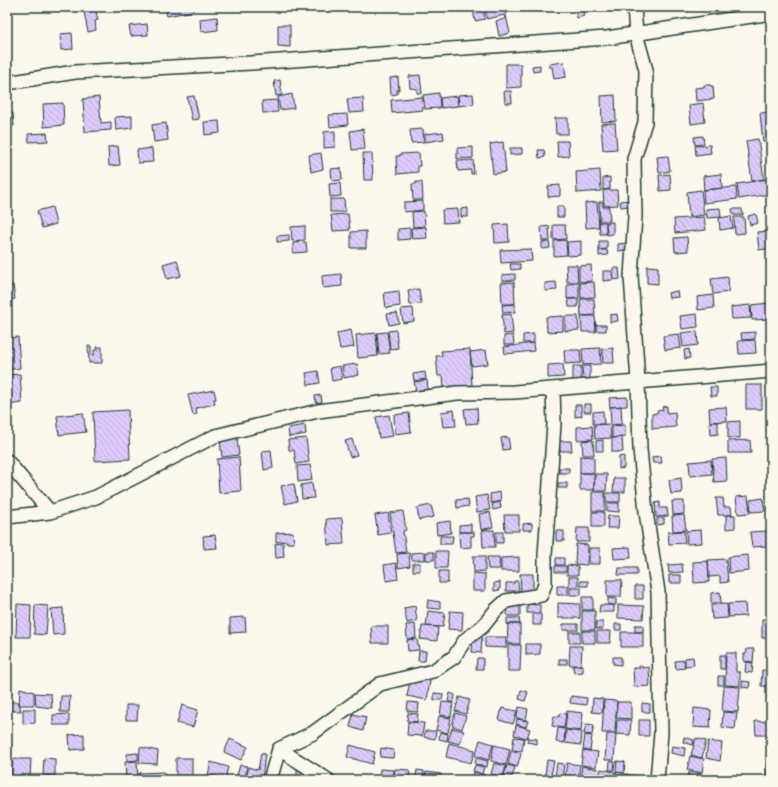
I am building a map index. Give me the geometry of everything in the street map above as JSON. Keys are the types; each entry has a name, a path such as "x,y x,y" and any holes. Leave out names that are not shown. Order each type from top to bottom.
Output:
{"street":[{"path":"634,7 636,34 646,70 645,122 634,159 635,216 631,276 638,382 640,449 646,512 658,592 661,734 657,780"},
{"path":"7,83 75,72 251,64 607,38 771,14"},
{"path":"7,517 50,512 96,497 215,436 318,411 457,393 514,392 771,371"},
{"path":"270,780 279,750 313,733 380,684 433,671 454,657 465,640 484,626 496,610 506,601 541,595 545,584 545,555 554,424 553,389"},
{"path":"7,462 50,512"},
{"path":"279,750 328,780"}],"building":[{"path":"83,7 95,7 98,20 95,21 96,30 88,32"},
{"path":"165,7 193,7 193,11 167,16"},
{"path":"483,7 485,19 475,21 473,9"},
{"path":"504,7 510,33 499,36 496,21 505,19 504,15 487,19 485,8"},
{"path":"574,7 582,7 584,16 577,18"},
{"path":"217,17 218,30 201,32 200,19"},
{"path":"147,24 148,35 131,36 129,26"},
{"path":"278,25 290,25 290,47 278,46"},
{"path":"72,33 73,49 61,50 60,34"},
{"path":"564,62 566,77 554,79 552,67 549,67 549,64"},
{"path":"506,64 521,64 521,87 506,88"},
{"path":"540,65 540,71 533,72 532,66"},
{"path":"420,75 422,93 417,93 417,89 410,88 409,76"},
{"path":"398,77 399,90 397,90 397,94 391,95 390,78"},
{"path":"280,80 282,95 276,96 274,81"},
{"path":"704,85 713,86 714,99 696,101 695,88 704,87"},
{"path":"504,91 511,91 512,103 505,103"},
{"path":"439,93 440,108 425,109 423,95"},
{"path":"292,94 294,108 280,110 278,97"},
{"path":"473,94 474,104 459,106 458,95"},
{"path":"615,95 616,121 602,122 601,96"},
{"path":"194,96 199,119 192,120 187,97"},
{"path":"457,96 458,106 441,108 440,98"},
{"path":"99,97 101,123 111,122 111,130 85,132 83,99"},
{"path":"422,97 423,110 392,113 391,100"},
{"path":"363,98 364,112 349,113 347,99"},
{"path":"277,100 278,112 263,113 262,101"},
{"path":"63,103 64,125 44,127 43,104"},
{"path":"703,103 705,122 691,124 689,105"},
{"path":"771,112 771,141 763,142 760,113"},
{"path":"7,113 13,113 14,126 7,126"},
{"path":"347,114 348,125 330,127 329,115"},
{"path":"132,116 132,128 116,130 115,117"},
{"path":"555,118 568,118 568,134 556,134"},
{"path":"219,121 220,133 205,135 204,122"},
{"path":"166,123 168,140 154,142 152,125"},
{"path":"615,123 617,149 603,150 601,124"},
{"path":"363,129 365,149 352,150 350,131"},
{"path":"423,129 424,142 411,143 410,130"},
{"path":"335,131 335,147 324,148 324,132"},
{"path":"443,132 444,139 425,142 425,134"},
{"path":"47,133 48,141 29,142 28,134"},
{"path":"703,136 704,144 695,145 694,137"},
{"path":"758,139 764,179 752,181 746,141"},
{"path":"557,141 568,141 569,156 558,157"},
{"path":"503,142 506,172 493,174 490,144"},
{"path":"710,145 711,153 696,155 695,146"},
{"path":"118,146 120,165 109,166 108,147"},
{"path":"473,147 473,158 457,159 457,148"},
{"path":"152,148 153,162 138,163 137,150"},
{"path":"510,148 522,148 522,154 510,155"},
{"path":"538,150 544,150 545,157 539,158"},
{"path":"321,153 323,169 311,172 309,155"},
{"path":"363,153 372,153 373,180 364,180"},
{"path":"419,153 420,166 418,166 418,172 397,174 396,156 400,156 400,154"},
{"path":"668,156 670,171 659,173 657,157"},
{"path":"473,160 474,174 471,174 471,170 458,171 457,161"},
{"path":"341,168 342,180 332,181 331,169"},
{"path":"600,170 601,191 577,193 576,172"},
{"path":"670,174 671,190 660,191 659,175"},
{"path":"721,174 722,188 704,190 703,176"},
{"path":"610,177 610,189 603,190 603,178"},
{"path":"768,179 770,194 739,199 737,184"},
{"path":"416,182 422,182 423,200 413,200 412,184 416,184"},
{"path":"340,183 341,196 330,197 329,184"},
{"path":"560,185 560,196 548,197 548,186"},
{"path":"736,187 737,199 704,203 703,190"},
{"path":"603,190 617,190 618,205 604,206"},
{"path":"701,190 704,215 689,217 687,192"},
{"path":"330,199 344,199 345,212 330,212"},
{"path":"629,200 629,206 621,207 620,201"},
{"path":"423,201 423,210 404,212 404,202"},
{"path":"597,202 599,227 586,228 585,203"},
{"path":"599,202 603,202 603,207 609,207 610,221 600,221"},
{"path":"557,206 564,206 564,217 557,217"},
{"path":"52,207 56,224 42,228 37,211"},
{"path":"468,208 468,217 461,217 461,209"},
{"path":"720,208 721,217 707,218 706,209"},
{"path":"458,209 459,222 443,223 442,210"},
{"path":"732,209 742,209 743,215 733,215"},
{"path":"424,211 425,226 413,227 412,212"},
{"path":"348,214 350,230 333,231 331,215"},
{"path":"756,214 758,223 750,225 748,216"},
{"path":"731,216 733,228 720,230 719,218"},
{"path":"704,217 706,230 675,233 674,219"},
{"path":"734,217 744,217 745,233 735,234"},
{"path":"599,222 606,222 606,234 600,234"},
{"path":"613,222 613,234 607,235 606,223"},
{"path":"508,224 509,242 495,243 494,225"},
{"path":"553,225 565,225 566,239 553,240"},
{"path":"305,226 305,240 292,241 291,227"},
{"path":"549,226 550,241 542,241 541,227"},
{"path":"426,227 427,238 412,239 411,228"},
{"path":"410,228 410,239 398,240 398,229"},
{"path":"366,231 366,248 351,248 351,232"},
{"path":"771,231 771,248 759,250 757,232"},
{"path":"289,235 289,241 277,242 277,236"},
{"path":"687,237 688,251 675,252 674,238"},
{"path":"566,240 567,255 554,256 554,241"},
{"path":"581,241 581,255 568,256 567,242"},
{"path":"599,241 607,241 607,249 599,250"},
{"path":"306,242 307,252 293,253 293,243"},
{"path":"542,242 549,242 550,248 542,249"},
{"path":"628,243 629,250 618,251 618,244"},
{"path":"531,249 532,261 501,263 500,250"},
{"path":"599,250 607,250 608,255 599,256"},
{"path":"177,260 181,276 167,279 163,264"},
{"path":"510,264 520,264 520,269 511,270"},
{"path":"566,265 577,265 578,282 567,282"},
{"path":"591,265 592,281 579,282 579,266"},
{"path":"647,266 658,267 658,284 647,283"},
{"path":"613,268 619,268 620,279 614,280"},
{"path":"603,271 612,271 613,280 603,281"},
{"path":"341,274 342,286 323,288 322,276"},
{"path":"515,274 515,280 502,281 502,275"},
{"path":"728,277 729,292 713,294 711,279"},
{"path":"514,282 515,304 502,304 501,283"},
{"path":"556,282 557,290 545,291 545,283"},
{"path":"594,282 595,297 581,298 580,283"},
{"path":"579,283 579,298 567,299 567,284"},
{"path":"13,285 15,299 7,300 7,286"},
{"path":"419,289 421,304 410,305 408,290"},
{"path":"399,291 400,306 386,308 384,293"},
{"path":"677,291 678,297 669,298 668,293"},
{"path":"713,295 714,308 698,310 697,297"},
{"path":"568,299 578,299 578,307 569,307"},
{"path":"580,299 594,299 595,315 581,316"},
{"path":"769,303 770,319 752,320 751,305"},
{"path":"515,304 515,312 503,313 502,305"},
{"path":"750,305 751,318 732,319 731,307"},
{"path":"413,308 414,321 403,323 401,309"},
{"path":"397,313 399,323 389,325 387,314"},
{"path":"511,314 513,333 504,334 502,315"},
{"path":"617,314 618,321 610,322 610,315"},
{"path":"697,314 698,327 682,329 680,316"},
{"path":"563,316 563,331 547,332 546,317"},
{"path":"565,316 578,316 579,330 565,331"},
{"path":"581,316 595,316 596,332 582,332"},
{"path":"596,325 606,325 606,331 596,331"},
{"path":"351,330 354,347 340,349 337,333"},
{"path":"396,330 398,348 390,349 388,331"},
{"path":"697,331 698,345 683,347 681,333"},
{"path":"387,332 390,353 379,354 377,333"},
{"path":"755,332 755,339 742,340 741,333"},
{"path":"376,333 378,356 358,358 356,335"},
{"path":"534,334 534,343 523,343 523,335"},
{"path":"679,334 681,348 665,350 663,336"},
{"path":"513,335 514,345 504,345 504,336"},
{"path":"18,337 20,368 7,370 7,338"},
{"path":"755,340 756,353 739,354 738,341"},
{"path":"533,343 534,351 505,354 504,347"},
{"path":"88,346 91,346 91,355 94,355 94,350 98,350 97,347 102,347 102,363 89,363"},
{"path":"600,348 601,364 583,365 582,349"},
{"path":"613,348 614,363 603,363 602,349"},
{"path":"470,349 472,386 444,388 443,376 438,376 436,356 442,356 441,351"},
{"path":"689,349 690,358 685,359 684,350"},
{"path":"486,350 488,364 472,366 470,352"},
{"path":"564,350 580,350 581,363 565,364"},
{"path":"357,364 359,375 344,378 342,366"},
{"path":"563,364 564,377 548,378 548,365"},
{"path":"340,366 342,379 332,381 330,368"},
{"path":"573,366 581,366 581,381 573,381"},
{"path":"582,366 590,366 590,380 583,381"},
{"path":"318,371 320,383 308,385 306,373"},
{"path":"425,372 426,379 414,381 413,374"},
{"path":"20,374 22,403 7,405 7,375"},
{"path":"427,380 428,389 416,391 414,382"},
{"path":"746,385 762,385 762,409 746,409"},
{"path":"710,387 717,387 717,396 711,396"},
{"path":"214,390 216,399 214,399 215,404 196,408 197,414 193,415 188,395"},
{"path":"321,395 322,402 316,403 315,396"},
{"path":"627,397 627,406 610,407 609,398"},
{"path":"584,404 591,404 591,412 584,412"},
{"path":"575,405 581,405 582,416 575,417"},
{"path":"621,406 622,424 611,425 610,407"},
{"path":"667,406 667,413 675,412 676,427 652,429 652,414 663,410 662,407"},
{"path":"726,407 727,421 710,422 709,408"},
{"path":"477,408 478,423 466,424 464,409"},
{"path":"128,410 130,459 95,461 93,412"},
{"path":"454,410 456,426 443,427 441,412"},
{"path":"603,411 604,424 593,424 593,412"},
{"path":"83,413 86,432 59,435 57,416"},
{"path":"409,413 411,432 395,434 394,415"},
{"path":"389,415 393,436 379,438 376,417"},
{"path":"740,421 740,438 728,438 728,422"},
{"path":"710,422 718,422 718,434 711,435"},
{"path":"610,424 611,438 595,439 594,425"},
{"path":"305,425 306,434 289,437 288,428"},
{"path":"625,425 625,437 612,438 612,426"},
{"path":"592,426 593,439 577,440 577,427"},
{"path":"508,437 510,449 503,450 501,438"},
{"path":"622,437 623,452 612,452 612,438"},
{"path":"237,438 239,455 222,457 220,440"},
{"path":"306,438 309,462 296,464 294,450 289,450 288,440"},
{"path":"352,439 357,455 350,457 345,441"},
{"path":"593,440 594,455 583,455 582,441"},
{"path":"603,440 603,451 596,451 596,441"},
{"path":"750,440 751,453 728,453 728,441"},
{"path":"559,441 571,441 572,451 560,451"},
{"path":"271,450 273,468 264,470 262,451"},
{"path":"580,456 594,457 594,473 580,473"},
{"path":"624,456 624,468 619,469 619,457"},
{"path":"661,456 662,463 653,463 652,457"},
{"path":"239,457 241,491 219,493 217,459"},
{"path":"726,458 727,481 714,482 712,459"},
{"path":"711,460 712,474 690,476 689,462"},
{"path":"310,465 312,480 298,482 297,466"},
{"path":"559,468 569,468 569,473 559,473"},
{"path":"580,473 594,473 594,490 580,490"},
{"path":"595,474 607,474 606,491 594,491"},
{"path":"614,478 625,478 625,492 613,492"},
{"path":"681,478 682,493 671,494 669,480"},
{"path":"312,483 314,498 302,499 301,485"},
{"path":"558,483 567,483 567,488 558,488"},
{"path":"294,484 297,501 285,504 281,486"},
{"path":"500,492 501,501 491,503 490,494"},
{"path":"592,492 605,492 605,511 592,511"},
{"path":"606,493 620,493 620,502 606,502"},
{"path":"487,495 490,510 477,512 475,497"},
{"path":"748,496 750,513 738,514 736,497"},
{"path":"716,498 723,498 724,507 731,507 732,515 718,515"},
{"path":"763,498 765,511 751,512 750,500"},
{"path":"468,499 469,506 457,508 456,500"},
{"path":"672,501 684,501 684,514 673,515"},
{"path":"500,502 501,508 493,510 492,504"},
{"path":"660,502 660,508 667,508 668,516 656,517 655,503"},
{"path":"607,503 619,503 619,512 607,511"},
{"path":"431,505 434,517 419,520 417,508"},
{"path":"403,511 406,530 403,531 406,552 396,553 390,513"},
{"path":"490,512 493,527 481,530 479,514"},
{"path":"592,512 604,512 604,527 592,527"},
{"path":"388,513 391,533 378,535 375,515"},
{"path":"504,515 519,515 519,531 505,531"},
{"path":"684,515 686,530 673,531 672,516"},
{"path":"726,515 735,515 735,528 726,529"},
{"path":"608,516 619,516 618,528 607,528"},
{"path":"342,518 344,544 328,545 326,519"},
{"path":"657,518 664,518 664,524 657,525"},
{"path":"450,521 451,533 437,535 436,523"},
{"path":"532,523 532,530 523,530 523,524"},
{"path":"471,524 471,532 459,532 459,525"},
{"path":"577,528 589,528 589,542 576,542"},
{"path":"482,530 494,530 495,547 483,547"},
{"path":"701,530 702,543 687,544 686,531"},
{"path":"556,531 564,531 564,541 556,541"},
{"path":"684,531 685,543 669,544 668,532"},
{"path":"766,531 767,546 752,547 750,532"},
{"path":"293,532 294,543 287,543 287,541 276,542 276,533"},
{"path":"459,532 474,532 474,536 471,536 471,547 460,548"},
{"path":"496,532 503,532 503,543 496,543"},
{"path":"215,535 217,548 204,549 203,536"},
{"path":"440,536 453,536 452,544 440,544"},
{"path":"283,543 284,557 276,558 275,544"},
{"path":"576,544 588,545 587,565 575,564"},
{"path":"630,547 631,558 614,559 613,548"},
{"path":"589,548 600,548 600,564 589,564"},
{"path":"436,551 448,551 447,568 436,568"},
{"path":"425,552 425,560 412,560 411,553"},
{"path":"426,552 434,552 434,560 426,560"},
{"path":"409,553 410,566 398,568 397,554"},
{"path":"748,555 749,571 729,573 728,557"},
{"path":"473,556 485,556 485,571 474,572"},
{"path":"487,557 499,557 500,569 488,569"},
{"path":"519,557 519,571 501,571 501,558"},
{"path":"556,558 564,558 564,565 556,565"},
{"path":"726,559 728,582 720,583 720,576 709,577 708,560"},
{"path":"708,561 709,582 694,583 693,562"},
{"path":"396,563 398,579 386,581 384,565"},
{"path":"413,563 420,563 420,571 413,571"},
{"path":"682,564 683,572 669,573 668,565"},
{"path":"567,565 578,566 578,575 567,575"},
{"path":"555,566 566,566 566,572 555,572"},
{"path":"619,568 637,568 637,575 618,575"},
{"path":"439,571 448,571 448,583 439,583"},
{"path":"473,573 485,574 485,591 473,591"},
{"path":"520,574 533,574 533,590 521,591"},
{"path":"669,575 681,575 681,583 669,583"},
{"path":"569,577 578,577 578,586 569,587"},
{"path":"607,580 622,580 621,597 607,597"},
{"path":"514,581 518,581 519,591 506,591 506,583 514,583"},
{"path":"580,581 588,581 588,586 580,586"},
{"path":"500,582 500,590 494,591 494,583"},
{"path":"557,586 568,586 568,595 557,595"},
{"path":"635,586 643,586 643,599 635,599"},
{"path":"570,588 581,588 581,595 570,595"},
{"path":"720,592 721,603 711,603 711,593"},
{"path":"582,597 593,597 593,610 582,610"},
{"path":"608,598 616,599 616,605 608,605"},
{"path":"428,600 440,602 440,609 427,608"},
{"path":"558,603 580,604 580,618 558,618"},
{"path":"745,603 746,616 729,617 728,604"},
{"path":"17,604 31,605 30,637 16,637"},
{"path":"527,604 540,605 540,613 527,613"},
{"path":"727,604 728,618 712,619 711,605"},
{"path":"35,605 48,606 46,635 34,634"},
{"path":"508,605 520,605 520,616 507,616"},
{"path":"600,605 614,605 614,612 599,612"},
{"path":"618,605 644,606 643,619 618,618"},
{"path":"415,606 417,621 407,623 404,608"},
{"path":"63,608 64,634 53,635 51,609"},
{"path":"428,611 445,613 443,627 426,626"},
{"path":"450,611 463,612 462,630 448,629"},
{"path":"582,611 595,611 595,630 582,630"},
{"path":"533,614 541,614 541,625 533,625"},
{"path":"245,617 246,632 230,633 230,618"},
{"path":"507,618 519,618 520,624 507,624"},
{"path":"762,619 771,619 771,638 762,638"},
{"path":"596,622 603,622 603,629 596,629"},
{"path":"415,624 416,638 407,639 406,625"},
{"path":"508,624 520,624 520,644 507,644"},
{"path":"563,624 578,624 578,630 563,630"},
{"path":"615,624 621,624 621,630 615,630"},
{"path":"635,625 643,625 643,632 635,632"},
{"path":"371,626 388,626 388,643 372,643"},
{"path":"422,626 438,627 437,641 420,639"},
{"path":"582,631 595,631 595,643 582,643"},
{"path":"597,631 611,631 610,643 597,643"},
{"path":"569,632 580,632 580,643 569,643"},
{"path":"621,632 643,632 643,647 621,647"},
{"path":"473,636 482,637 481,653 472,652"},
{"path":"485,637 506,637 506,648 485,647"},
{"path":"417,639 419,650 408,651 407,640"},
{"path":"526,644 540,644 540,654 526,655"},
{"path":"508,645 521,645 520,671 508,671"},
{"path":"570,646 582,646 581,665 569,665"},
{"path":"747,649 754,649 753,662 744,661 744,654 746,654"},
{"path":"419,651 426,651 425,661 418,661"},
{"path":"726,653 736,653 736,672 740,672 740,686 725,685"},
{"path":"720,655 725,655 725,669 720,669"},
{"path":"613,657 621,657 621,665 613,664"},
{"path":"693,657 694,665 685,666 685,658"},
{"path":"477,658 483,658 483,669 476,669"},
{"path":"559,659 567,659 567,664 559,664"},
{"path":"684,660 685,668 676,669 675,661"},
{"path":"746,662 753,663 752,673 745,672"},
{"path":"583,665 583,672 574,673 573,666"},
{"path":"642,665 642,668 649,667 650,686 634,687 633,668 640,668 639,666"},
{"path":"762,670 771,671 771,686 761,686"},
{"path":"718,676 724,676 724,685 718,685"},
{"path":"411,677 430,681 427,700 407,696"},
{"path":"742,681 750,682 749,688 742,687"},
{"path":"724,686 740,687 738,712 722,711"},
{"path":"20,688 34,692 34,705 19,705"},
{"path":"521,690 528,692 525,701 519,699"},
{"path":"35,693 51,694 52,708 36,706"},
{"path":"434,693 443,694 442,700 434,700"},
{"path":"450,693 455,695 454,703 448,701"},
{"path":"61,696 70,696 69,712 60,712"},
{"path":"571,696 587,698 586,705 570,703"},
{"path":"459,697 470,700 466,714 455,711"},
{"path":"593,698 603,699 602,713 592,712"},
{"path":"604,700 617,701 615,733 602,733"},
{"path":"9,702 19,702 21,711 9,711"},
{"path":"408,702 419,703 418,712 407,711"},
{"path":"442,702 453,703 451,717 440,715"},
{"path":"617,702 631,702 631,719 616,718"},
{"path":"642,703 650,704 650,712 642,712"},
{"path":"126,705 138,705 137,720 126,720"},
{"path":"182,705 198,710 193,727 177,723"},
{"path":"519,707 528,709 526,720 516,718"},
{"path":"502,708 517,711 513,724 499,720"},
{"path":"694,708 711,710 710,728 693,727"},
{"path":"23,709 35,709 35,723 23,724"},
{"path":"567,711 583,713 581,731 565,729"},
{"path":"723,712 737,713 735,729 722,727"},
{"path":"408,713 418,714 417,722 407,721"},
{"path":"455,713 466,716 462,729 452,726"},
{"path":"560,713 566,714 564,728 552,726 554,716 559,717"},
{"path":"69,714 69,725 53,725 53,715"},
{"path":"353,714 366,717 363,731 350,727"},
{"path":"439,716 451,718 448,733 436,730"},
{"path":"517,719 528,721 526,727 516,724"},
{"path":"617,720 631,720 630,735 616,734"},
{"path":"639,720 649,720 649,736 639,736"},
{"path":"755,721 771,722 771,735 756,735"},
{"path":"408,722 424,723 422,736 407,735"},
{"path":"586,724 594,725 592,735 584,734"},
{"path":"516,725 530,729 527,738 514,735"},
{"path":"452,728 464,731 460,744 448,741"},
{"path":"558,728 565,729 564,743 556,742"},
{"path":"566,730 582,732 581,745 565,743"},
{"path":"425,731 436,731 435,739 424,737"},
{"path":"440,732 448,734 447,741 439,739"},
{"path":"84,734 84,749 70,750 69,735"},
{"path":"607,734 616,734 614,760 605,760"},
{"path":"585,735 592,736 590,751 583,750"},
{"path":"514,737 524,738 522,751 512,750"},
{"path":"684,737 694,740 693,745 683,742"},
{"path":"528,738 537,739 537,744 527,742"},
{"path":"696,738 706,741 702,758 691,755"},
{"path":"230,739 248,747 241,760 224,752"},
{"path":"480,740 493,744 489,760 475,756"},
{"path":"708,741 722,743 720,761 706,758"},
{"path":"449,743 475,750 471,763 446,757"},
{"path":"350,745 375,752 372,764 347,757"},
{"path":"494,745 510,749 506,765 491,761"},
{"path":"672,746 685,748 684,756 671,753"},
{"path":"140,747 158,751 157,764 139,763"},
{"path":"381,748 394,750 393,758 380,757"},
{"path":"583,750 598,752 596,767 581,765"},
{"path":"511,751 521,754 517,767 508,764"},
{"path":"138,753 138,760 127,761 127,754"},
{"path":"261,753 265,754 262,780 247,780 248,767 258,770"},
{"path":"690,756 704,759 702,773 687,770"},
{"path":"44,758 55,759 55,776 43,775"},
{"path":"176,758 192,758 192,776 176,776"},
{"path":"476,758 488,761 487,767 475,764"},
{"path":"12,759 31,759 30,778 12,778"},
{"path":"547,760 554,761 551,776 545,775"},
{"path":"137,761 138,780 126,780 125,762"},
{"path":"610,761 615,762 614,770 609,770"},
{"path":"617,761 625,762 624,773 616,772"},
{"path":"211,762 228,767 225,779 208,775"},
{"path":"768,762 771,762 771,780 766,780"},
{"path":"494,763 506,766 503,777 491,774"},
{"path":"557,763 564,764 562,778 555,777"},
{"path":"567,763 580,765 578,780 571,780 571,776 565,775"},
{"path":"240,765 247,766 245,780 236,779"},
{"path":"475,765 484,767 482,774 473,771"},
{"path":"507,765 515,767 512,777 504,775"},
{"path":"582,766 598,769 596,780 580,780"},
{"path":"297,769 306,775 306,779 310,780 297,780"},
{"path":"380,769 394,770 393,780 379,780"},
{"path":"395,769 410,770 409,780 394,780"},
{"path":"601,769 615,772 614,780 598,780"},
{"path":"417,770 424,771 423,780 415,780"},
{"path":"164,772 165,780 139,780 139,773"},
{"path":"426,772 441,774 440,780 424,780"},
{"path":"474,772 485,775 483,780 472,780"},
{"path":"616,772 631,775 630,780 615,780"},
{"path":"689,772 701,774 700,780 687,780"},
{"path":"632,775 647,778 647,780 631,780"},
{"path":"702,775 719,778 719,780 701,780"}]}
